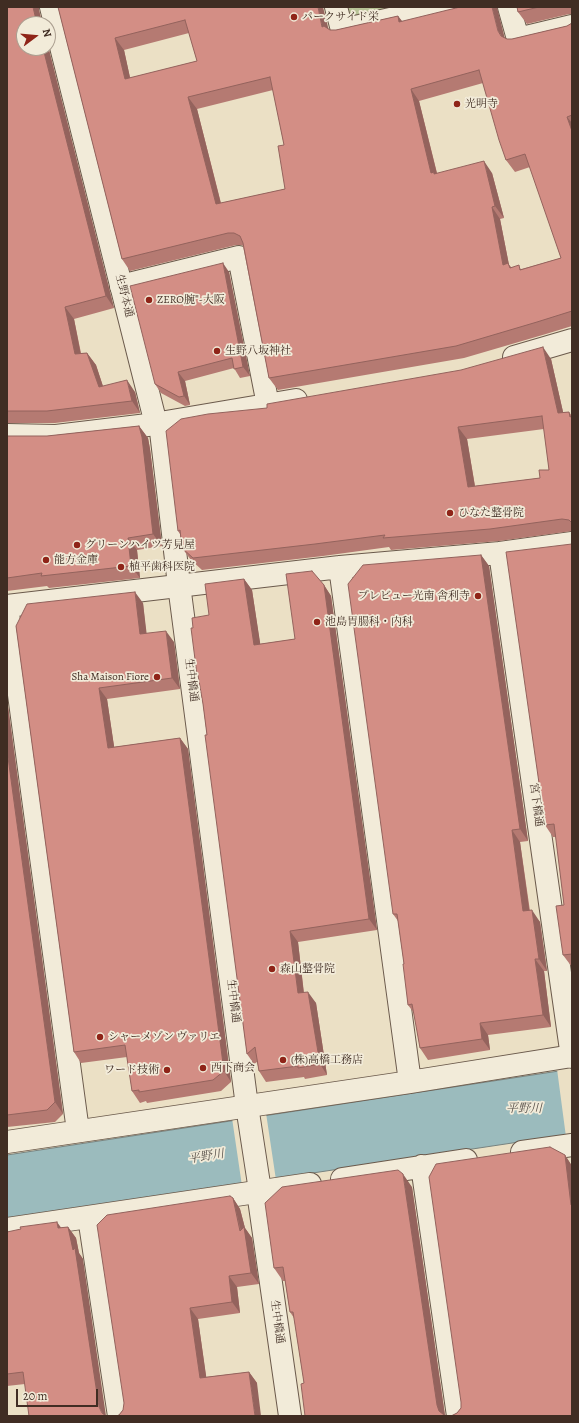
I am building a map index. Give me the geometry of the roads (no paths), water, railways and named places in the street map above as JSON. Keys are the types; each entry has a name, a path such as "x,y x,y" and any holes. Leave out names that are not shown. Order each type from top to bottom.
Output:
{"street":[{"name":"生野本通","path":"51,7 121,286 158,424 179,585"},
{"path":"336,7 342,30 443,7"},
{"path":"509,7 518,39 572,26"},
{"path":"121,286 239,257 268,405"},
{"path":"497,362 572,340"},
{"path":"7,435 56,436 158,424 314,397"},
{"path":"78,1131 7,606 340,567 500,552 572,543"},
{"name":"宮下橋通","path":"500,552 572,1056"},
{"path":"340,567 410,1082"},
{"name":"生中橋通","path":"179,585 248,1111 290,1416"},
{"path":"7,1142 78,1131 248,1111 410,1082 572,1056"},
{"path":"7,1229 89,1217 259,1188 572,1145"},
{"path":"422,1166 458,1416"},
{"path":"89,1217 119,1416"}],"water":[{"name":"平野川","path":"572,1069 572,1134 7,1219 7,1155"}],"place":[{"name":"パークサイド栄","path":"294,17"},
{"name":"光明寺","path":"457,104"},
{"name":"ZERO腕⁼-大阪","path":"149,300"},
{"name":"生野八坂神社","path":"217,351"},
{"name":"ひなた整骨院","path":"450,513"},
{"name":"グリーンハイツ芳見屋","path":"77,545"},
{"name":"能方金庫","path":"46,560"},
{"name":"植平歯科医院","path":"121,567"},
{"name":"プレビュー光南 舎利寺","path":"478,596"},
{"name":"池島胃腸科・内科","path":"317,622"},
{"name":"Sha Maison Fiore","path":"157,677"},
{"name":"森山整骨院","path":"272,969"},
{"name":"シャーメゾン ヴァリエ","path":"100,1037"},
{"name":"(株)高橋工務店","path":"283,1060"},
{"name":"西下商会","path":"203,1068"},
{"name":"ワード技術","path":"167,1070"}]}
